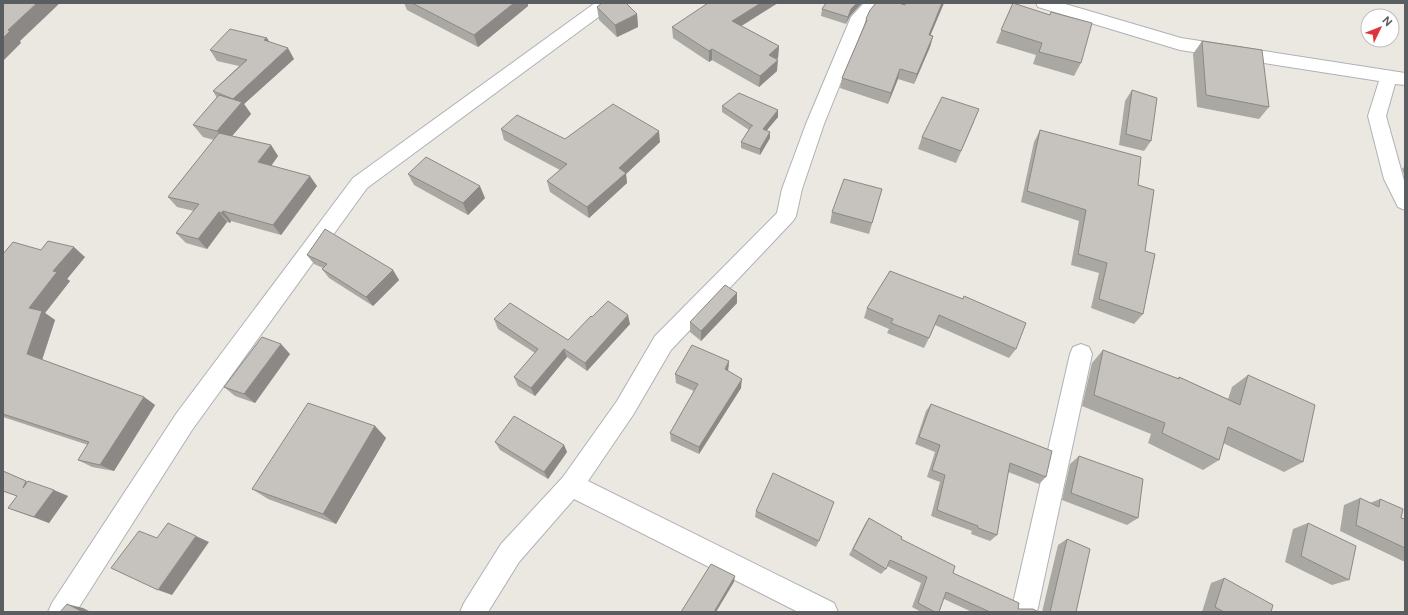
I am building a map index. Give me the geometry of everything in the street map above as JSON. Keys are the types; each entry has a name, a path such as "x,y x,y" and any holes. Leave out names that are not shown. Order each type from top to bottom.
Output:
{"street":[{"path":"61,612 184,422 360,183 606,3"},
{"path":"473,612 510,552 571,485 625,408 663,344 786,216 792,189 818,116 859,18 874,3"},
{"path":"1044,3 1180,44 1397,77 1377,116 1393,179 1405,202"},
{"path":"1024,612 1081,354"},
{"path":"571,485 825,612"}],"building":[{"path":"3,3 37,3 8,30 10,31 3,38"},
{"path":"412,3 514,3 474,35"},
{"path":"602,3 626,3 637,14 615,25 597,7"},
{"path":"708,3 761,3 732,21 779,46 769,55 778,60 760,76 712,49 709,51 672,27"},
{"path":"826,3 857,3 851,9 848,17 822,9"},
{"path":"876,3 899,3 905,5 906,3 942,3 929,35 933,36 917,74 900,69 891,93 842,78 870,10"},
{"path":"1013,3 1050,15 1051,12 1092,23 1081,63 1039,52 1042,43 1001,30"},
{"path":"230,29 267,38 264,40 288,48 233,99 213,91 247,60 210,50"},
{"path":"1202,41 1262,50 1269,107 1206,95"},
{"path":"1132,90 1157,98 1151,141 1126,134"},
{"path":"739,93 778,110 763,129 770,132 760,149 741,142 752,125 722,106"},
{"path":"219,95 242,102 217,131 193,125"},
{"path":"942,97 979,109 961,151 922,137"},
{"path":"613,104 659,131 619,168 626,173 587,207 547,181 567,164 501,129 517,115 565,139"},
{"path":"1040,130 1141,157 1138,185 1154,190 1145,251 1155,254 1143,314 1099,299 1107,263 1078,254 1086,210 1027,191"},
{"path":"219,133 271,145 258,162 310,176 273,225 223,211 221,213 219,212 198,239 176,233 199,204 168,197"},
{"path":"426,157 480,186 463,203 408,174"},
{"path":"844,179 882,189 872,223 832,212"},
{"path":"325,229 393,270 366,297 322,269 327,264 307,255"},
{"path":"48,241 74,247 53,271 57,272 29,308 42,311 27,354 144,397 100,465 78,460 89,442 3,414 3,254 13,242 41,250"},
{"path":"890,271 963,299 964,296 1026,323 1016,349 939,315 929,338 891,323 893,319 867,308"},
{"path":"725,285 737,293 701,331 690,322"},
{"path":"608,301 628,315 585,363 564,349 531,388 514,377 538,349 494,319 510,303 568,340"},
{"path":"262,337 281,344 244,394 224,387"},
{"path":"692,345 729,361 725,369 742,379 699,447 670,433 698,384 675,374"},
{"path":"1103,350 1179,379 1179,377 1240,405 1248,375 1315,405 1303,462 1228,427 1219,460 1162,433 1165,423 1094,395"},
{"path":"308,403 375,426 323,514 252,489"},
{"path":"931,404 1052,451 1046,477 1010,463 997,535 937,510 945,475 932,470 940,445 919,437"},
{"path":"514,416 564,445 544,472 495,442"},
{"path":"1079,456 1143,479 1138,518 1071,493"},
{"path":"3,471 26,481 23,488 28,481 54,490 34,517 8,508 17,496 3,491"},
{"path":"773,473 834,502 819,541 756,511"},
{"path":"1360,498 1379,507 1380,499 1403,509 1401,518 1405,519 1405,548 1356,525"},
{"path":"869,518 902,537 901,539 955,566 953,573 1019,603 1018,609 1033,609 1039,612 990,612 946,592 939,612 935,612 918,603 927,577 890,560 886,569 853,549"},
{"path":"168,523 196,536 158,590 111,568 139,531 157,538"},
{"path":"1308,523 1356,546 1349,580 1301,556"},
{"path":"1067,539 1090,549 1076,612 1050,612"},
{"path":"711,564 735,576 714,612 681,612"},
{"path":"1224,578 1273,605 1271,612 1224,612 1215,607"},
{"path":"67,604 83,612 60,612"}]}
